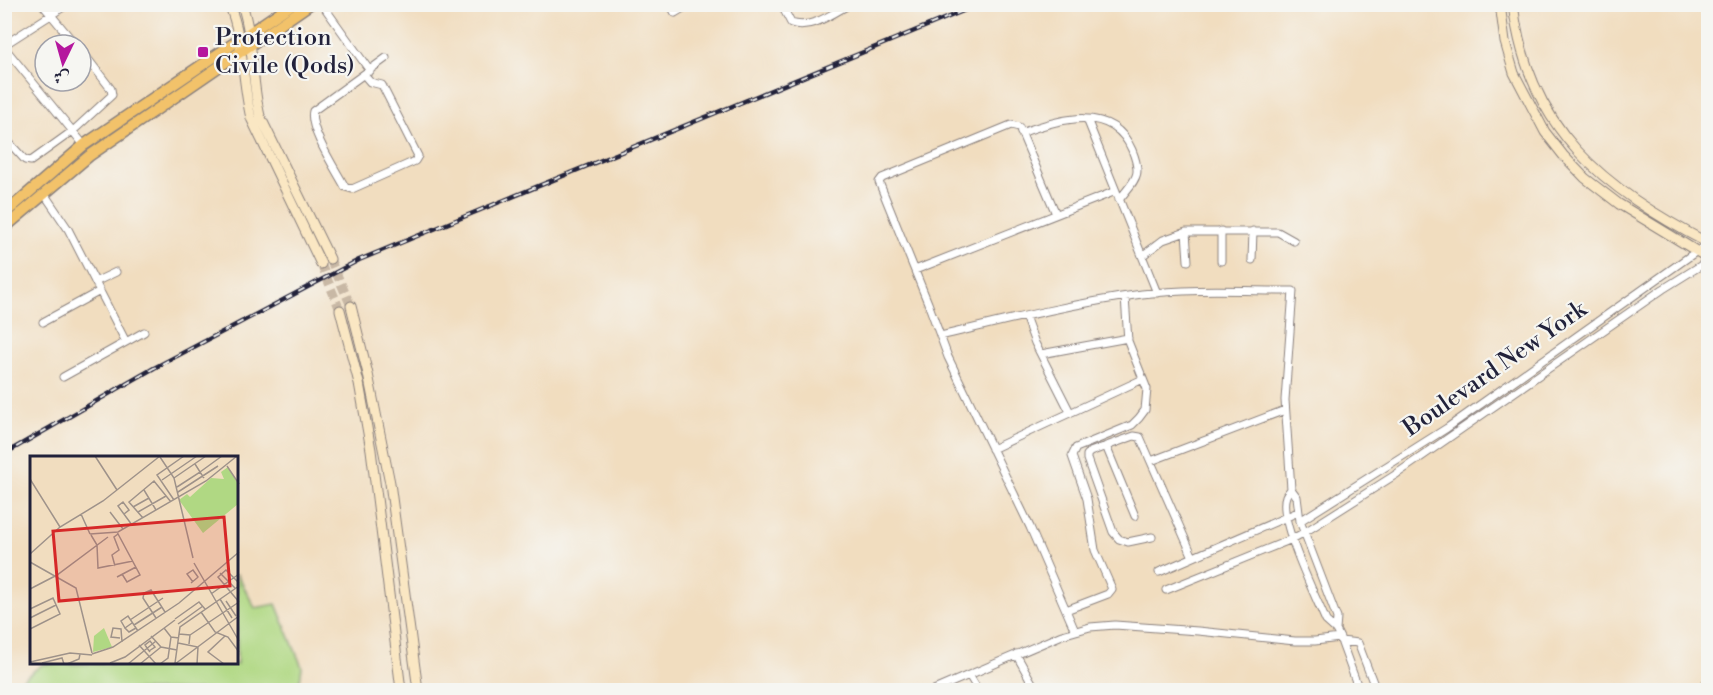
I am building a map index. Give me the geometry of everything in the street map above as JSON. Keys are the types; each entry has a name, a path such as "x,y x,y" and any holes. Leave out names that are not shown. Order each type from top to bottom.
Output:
{"main road":[{"path":"4,228 89,156 239,46 249,33 292,4"},
{"path":"4,214 84,146 239,46 251,45 310,4"}],"street":[{"path":"42,4 66,33"},
{"path":"68,4 4,46 74,130 84,146"},
{"path":"229,4 239,46 246,99 251,118 321,264"},
{"path":"243,4 260,116 330,259"},
{"path":"322,4 367,73 370,82 382,85 418,156 415,161 352,189 345,186 321,142 311,115 313,111 367,73 386,58"},
{"path":"670,4 675,13 690,4"},
{"path":"781,4 791,23 798,26 817,22 850,4"},
{"path":"1500,4 1505,42 1514,73 1545,132 1585,178 1619,204 1708,259"},
{"path":"1512,4 1526,69 1558,130 1609,182 1679,228 1708,244"},
{"path":"4,137 28,161 74,130 112,95 93,66"},
{"path":"1021,133 1064,119 1095,120 1120,131 1126,138 1138,165 1137,175 1119,200"},
{"path":"1088,119 1157,293"},
{"path":"1056,214 1017,125 1011,124 881,178 879,184 948,357 1030,527 1075,631"},
{"path":"915,270 1116,191"},
{"path":"45,195 68,229 126,342"},
{"path":"1221,231 1221,261"},
{"path":"1252,260 1253,231"},
{"path":"1142,256 1163,240 1186,232 1278,232 1294,241"},
{"path":"1186,232 1188,261"},
{"name":"Boulevard New York","path":"1300,521 1447,428 1708,244"},
{"name":"Boulevard New York","path":"1166,590 1305,532 1395,475 1708,259"},
{"path":"95,282 116,272"},
{"path":"43,322 100,291"},
{"path":"941,336 1025,316 1125,297 1157,293 1293,291 1285,410 1291,489 1297,497 1300,521 1337,618 1339,636 1359,690"},
{"path":"1066,610 1108,594 1112,589 1095,550 1087,499 1072,453 1076,448 1132,425 1145,410 1148,399 1128,338 1125,297"},
{"path":"351,306 376,410 390,483 418,690"},
{"path":"340,310 354,362 371,450 401,690"},
{"path":"1025,316 1070,412"},
{"path":"63,376 144,332"},
{"path":"1041,354 1128,338"},
{"path":"1553,353 1560,360"},
{"path":"992,449 1143,379"},
{"path":"365,414 376,410"},
{"path":"1151,461 1285,410"},
{"path":"1447,428 1451,436"},
{"path":"1152,537 1128,542 1119,539 1113,532 1087,459 1090,452 1138,436 1194,557"},
{"path":"1107,446 1135,516"},
{"path":"1389,466 1395,475"},
{"path":"1291,489 1285,498 1286,518 1292,539 1326,621 1339,636 1358,643 1376,690"},
{"path":"1159,572 1299,512"},
{"path":"934,690 1075,631 1115,625 1295,641 1315,641 1339,636"},
{"path":"1017,654 1036,690"},
{"path":"969,675 978,690"},
{"path":"1698,690 1708,683"}],"green space":[{"path":"238,576 255,608 276,604 302,667 299,687 305,690 9,690 42,665 238,665"}],"tunnel":[{"path":"330,259 351,306"},
{"path":"321,264 340,310"}],"railway":[{"path":"4,454 154,368 359,260 980,4"}],"place":[{"name":"Protection Civile (Qods)","path":"203,52"}]}
